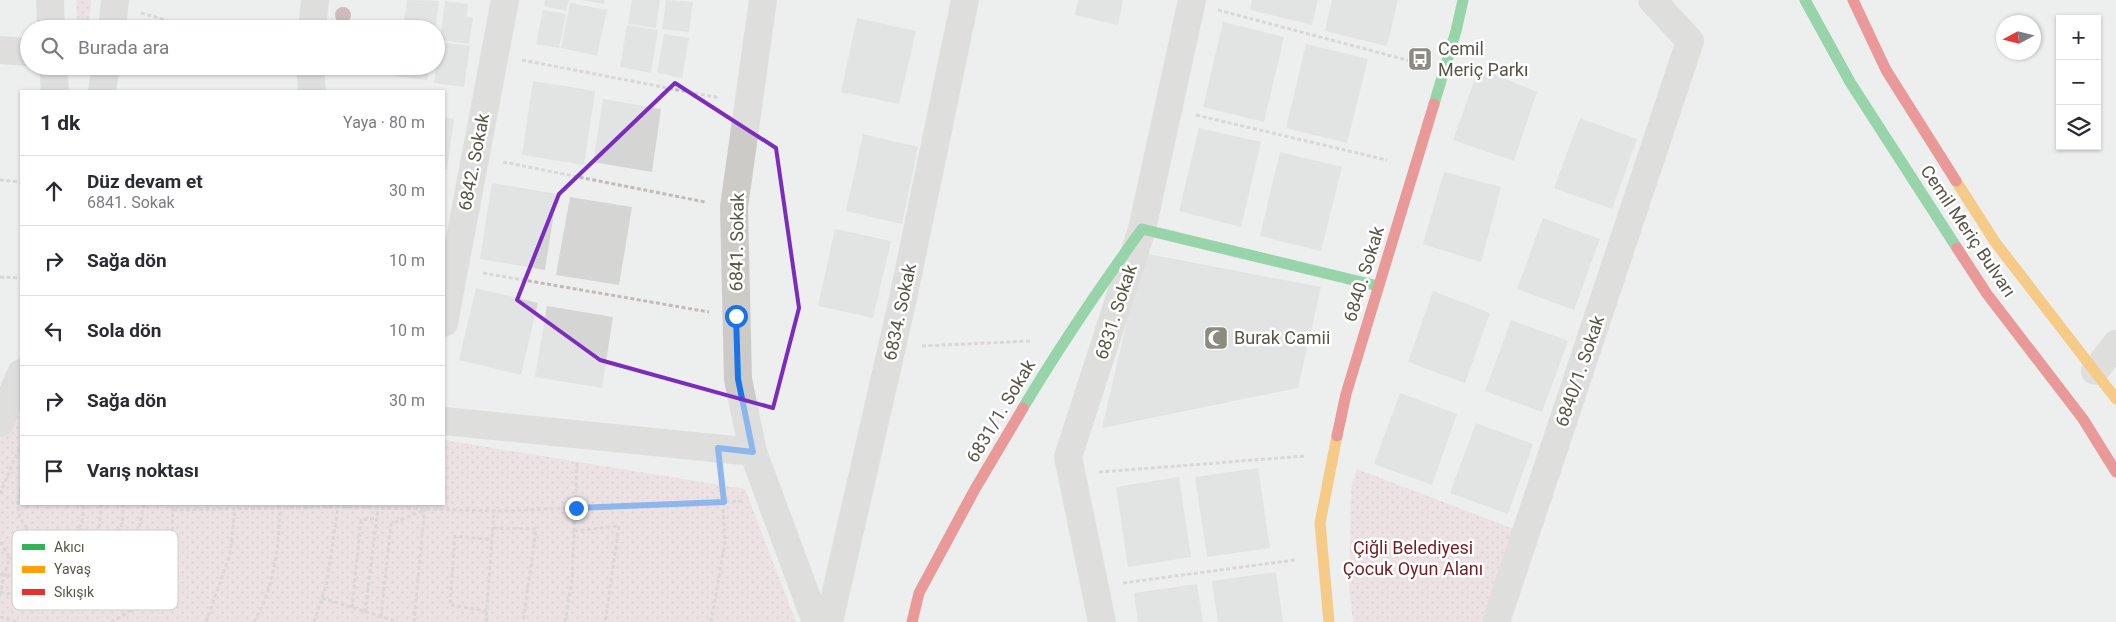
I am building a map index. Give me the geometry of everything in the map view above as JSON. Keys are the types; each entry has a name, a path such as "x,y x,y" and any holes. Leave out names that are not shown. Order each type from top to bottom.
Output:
{"street":[{"path":"50,0 51,20"},
{"path":"313,20 316,0"},
{"name":"6842. Sokak","path":"445,317 505,0"},
{"name":"6841. Sokak","path":"763,0 734,207 738,379 753,452 816,622"},
{"name":"6834. Sokak","path":"829,622 892,347 965,0"},
{"name":"6840. Sokak","path":"1329,622 1320,523 1346,394 1444,70 1463,0"},
{"name":"6840/1. Sokak","path":"1496,622 1690,41 1652,0"},
{"name":"Cemil Meriç Bulvarı","path":"1804,0 1850,82 1987,294 2083,419 2116,472"},
{"name":"Cemil Meriç Bulvarı","path":"1853,0 1886,70 1995,242 2116,400"},
{"name":"6831. Sokak","path":"1102,622 1068,457 1142,230 1191,1"},
{"path":"0,50 20,51"},
{"path":"54,75 55,90"},
{"path":"102,90 105,75"},
{"path":"311,75 312,90"},
{"path":"1142,230 1378,286"},
{"name":"6831/1. Sokak","path":"912,622 919,593 975,489 1066,340 1105,280 1142,230"},
{"path":"2095,371 2116,344"},
{"path":"0,422 20,375"},
{"path":"445,420 753,452"}],"path":[{"path":"1191,1 1444,70"},
{"path":"114,12 156,17 164,20"},
{"path":"495,54 748,103"},
{"path":"1168,108 1414,166"},
{"path":"475,156 734,207"},
{"path":"0,180 20,182"},
{"path":"453,268 736,316"},
{"path":"0,277 20,278"},
{"path":"892,347 1066,340"},
{"path":"565,622 572,581 578,434"},
{"path":"0,494 20,446"},
{"path":"711,622 725,543 724,502 718,448"},
{"path":"1071,474 1334,454"},
{"path":"20,490 14,504 15,516 23,530"},
{"path":"173,510 338,507 494,510 771,501"},
{"path":"74,530 82,517 83,505"},
{"path":"98,530 101,505"},
{"path":"119,530 122,524 123,505"},
{"path":"139,530 144,505"},
{"path":"171,505 172,530"},
{"path":"414,622 425,505"},
{"path":"314,622 327,582 338,507"},
{"path":"254,622 272,582 279,536 280,508"},
{"path":"365,612 378,508"},
{"path":"206,622 230,554 235,509"},
{"path":"381,616 391,524 425,510"},
{"path":"486,622 494,510"},
{"path":"352,608 361,520 378,518"},
{"path":"574,532 619,526 605,622"},
{"path":"493,528 536,529 523,622"},
{"path":"486,611 450,604 454,546 455,536 492,540"},
{"path":"0,542 10,558 2,574 0,594"},
{"path":"1095,587 1323,556"},
{"path":"322,598 398,622"},
{"path":"112,622 129,610"},
{"path":"0,617 17,622"}],"highlighted area":[{"path":"675,83 776,148 799,308 773,408 600,360 517,300 559,194"}],"green space":[{"path":"76,0 91,0 90,20 77,20"},
{"path":"20,381 20,505 445,505 445,440 745,489 796,622 0,622 0,423"},
{"name":"Çiğli Belediyesi Çocuk Oyun Alanı","path":"1357,469 1514,529 1481,622 1353,622 1349,586 1351,488"}],"building":[{"path":"407,0 439,1 436,20 404,20"},
{"path":"545,0 569,0 566,11 544,6"},
{"path":"582,0 605,0 604,4"},
{"path":"632,0 660,0 656,28 628,24"},
{"path":"666,0 693,2 689,32 662,29"},
{"path":"1078,0 1123,0 1118,25 1075,15"},
{"path":"1252,0 1318,0 1312,25 1250,10"},
{"path":"1332,0 1398,0 1387,46 1325,31"},
{"path":"445,1 468,4 467,17 473,18 469,44 445,41 445,20 443,20"},
{"path":"570,3 607,10 597,56 561,48"},
{"path":"543,10 566,14 559,48 536,44"},
{"path":"857,18 916,31 899,104 841,92"},
{"path":"1223,22 1284,37 1264,122 1203,107"},
{"path":"627,25 658,30 651,73 620,67"},
{"path":"664,34 689,38 682,78 657,73"},
{"path":"445,43 470,46 464,87 434,83 435,75 445,75"},
{"path":"1306,44 1368,59 1347,143 1286,128"},
{"path":"1479,68 1537,92 1514,161 1453,140"},
{"path":"395,75 428,75 427,80"},
{"path":"533,81 595,91 584,165 522,155"},
{"path":"603,99 661,109 652,172 593,162"},
{"path":"445,117 454,119 447,169 445,169"},
{"path":"1580,118 1637,139 1612,209 1554,188"},
{"path":"1199,128 1261,142 1241,227 1179,211"},
{"path":"863,134 918,147 902,224 846,211"},
{"path":"1280,152 1342,167 1321,251 1260,236"},
{"path":"1444,172 1501,187 1481,262 1423,244"},
{"path":"492,183 557,194 545,270 480,259"},
{"path":"570,197 632,207 619,285 556,275"},
{"path":"1543,218 1600,239 1574,310 1517,289"},
{"path":"835,229 891,241 873,318 818,306"},
{"name":"Burak Camii","path":"1143,253 1321,287 1298,388 1102,428"},
{"path":"476,288 538,303 521,375 459,360"},
{"path":"1433,291 1490,313 1465,383 1408,362"},
{"path":"547,306 613,317 602,388 535,377"},
{"path":"1511,320 1568,341 1542,412 1485,391"},
{"path":"1400,393 1457,414 1432,485 1374,464"},
{"path":"1476,423 1533,444 1508,514 1450,493"},
{"path":"1258,468 1270,548 1207,557 1195,477"},
{"path":"1179,477 1191,557 1128,567 1116,487"},
{"path":"1276,572 1283,622 1218,622 1212,581"},
{"path":"1197,584 1203,622 1138,622 1134,593"}],"traffic: fast":[{"path":"1434,104 1456,31 1463,0"},
{"path":"1805,0 1850,82 1957,248"},
{"path":"1023,408 1051,362 1142,229 1378,286"}],"traffic: slow":[{"path":"1956,181 1995,242 2116,399"},
{"path":"1329,622 1320,523 1337,436"}],"traffic: jam":[{"path":"1853,0 1886,70 1956,181"},
{"path":"1337,436 1346,394 1434,104"},
{"path":"1957,248 1987,294 2083,419 2116,472"},
{"path":"912,622 919,593 975,489 1023,408"}],"place":[{"name":"Cemil Meriç Parkı","path":"1420,59"},
{"name":"Burak Camii","path":"1216,338"}],"route":[{"path":"576,508 724,502 718,448 753,452 738,379 736,316"}]}
